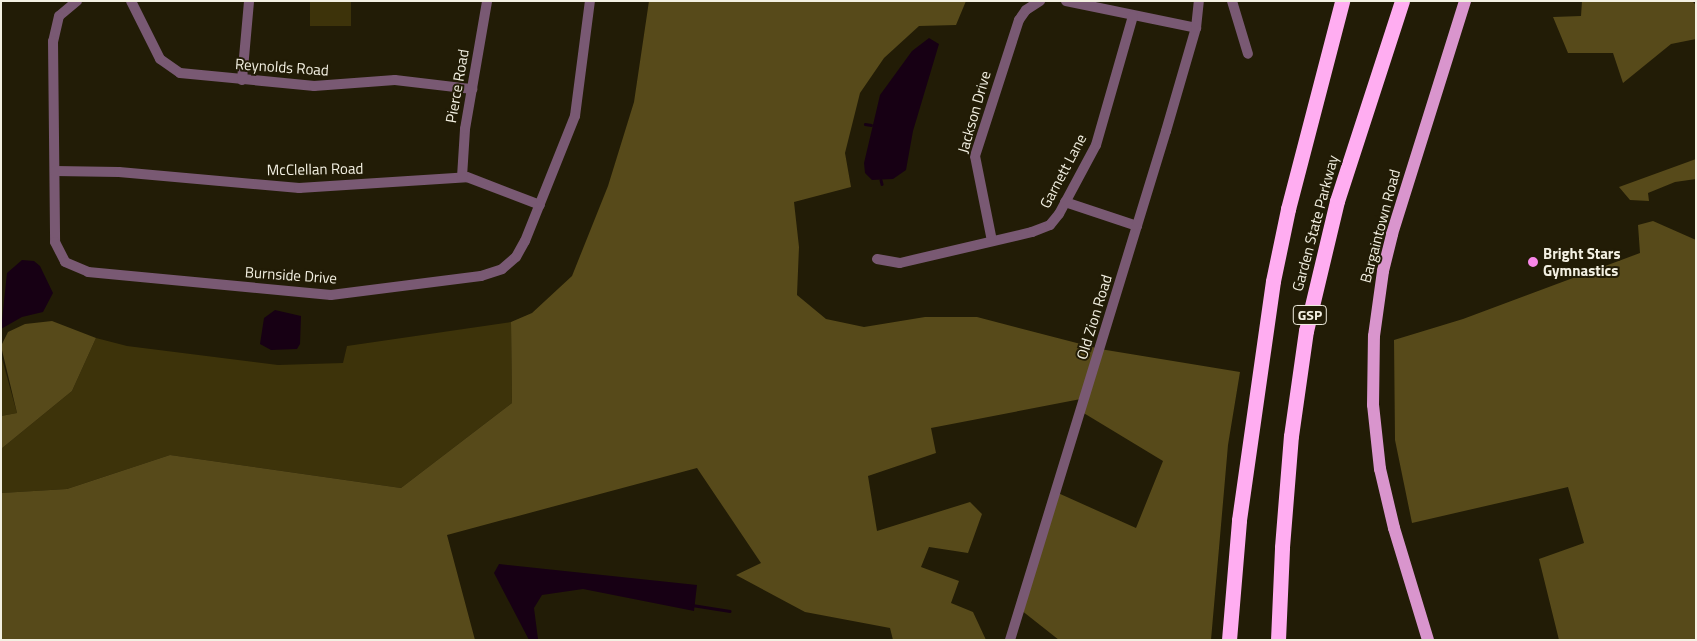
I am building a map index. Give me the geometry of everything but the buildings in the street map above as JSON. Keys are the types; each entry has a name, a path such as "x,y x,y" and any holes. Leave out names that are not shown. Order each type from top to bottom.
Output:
{"highway":[{"name":"Garden State Parkway","path":"1229,640 1239,520 1273,282 1288,209 1342,1"},
{"name":"Garden State Parkway","path":"1278,640 1282,547 1291,436 1310,313 1340,191 1402,1"}],"main road":[{"name":"Bargaintown Road","path":"1428,640 1383,484 1373,404 1373,351 1386,254 1465,1"}],"street":[{"name":"Burnside Drive","path":"77,1 64,10 54,28 55,242 66,262 76,269 315,294 348,293 493,273 507,266 518,253 540,205 575,116 590,1"},
{"name":"Reynolds Road","path":"131,1 160,59 170,69 187,75 314,86 395,80 472,89"},
{"path":"242,80 249,1"},
{"name":"Pierce Road","path":"462,177 472,89 486,1"},
{"name":"Jackson Drive","path":"992,241 975,156 1019,20 1026,10 1040,1"},
{"path":"1066,1 1196,28"},
{"name":"Old Zion Road","path":"1010,640 1196,28 1199,1"},
{"path":"1232,1 1248,54"},
{"name":"Garnett Lane","path":"877,259 900,263 1046,227 1057,217 1096,145 1133,16"},
{"name":"McClellan Road","path":"55,171 119,172 299,188 462,177 540,205"},
{"path":"1065,202 1137,226"}],"shaded area":[{"path":"310,1 351,1 351,26 310,26"},
{"path":"649,1 966,1 956,25 919,26 884,58 860,93 845,153 851,187 794,202 799,247 797,295 826,319 864,327 925,317 977,317 1100,349 1240,372 1228,445 1211,640 1059,640 1021,610 1058,493 1136,528 1163,461 1082,412 1086,398 931,428 936,453 868,476 877,531 970,502 982,514 968,553 929,547 921,567 959,581 951,603 973,612 986,640 893,640 890,628 805,612 736,575 761,563 697,468 447,535 475,640 1,640 1,493 67,489 170,455 401,488 512,403 511,322 532,313 572,276 608,186 634,102"},
{"path":"1582,1 1692,1 1696,5 1696,39 1671,44 1623,83 1613,53 1568,53 1553,17 1581,16"},
{"path":"929,38 939,44 913,131 906,170 893,179 872,180 865,173 864,163 880,95 912,51"},
{"path":"1696,159 1696,179 1675,182 1648,193 1649,201 1630,200 1619,187"},
{"path":"1653,221 1696,240 1696,640 1559,640 1539,559 1584,543 1568,487 1412,523 1395,440 1394,340 1463,319 1640,253 1638,225"},
{"path":"22,260 34,261 40,266 53,293 43,312 22,317 1,329 7,273"},
{"path":"275,310 301,316 300,344 297,349 271,350 260,344 264,318"},
{"path":"52,321 96,338 72,391 1,449 1,416 17,413 1,346 8,332 25,324"},
{"path":"511,322 512,403 401,488 170,455 67,489 1,493 1,449 72,391 96,338 127,346 278,365 343,363 347,346"},
{"path":"1,355 17,413 1,416"},
{"path":"499,564 697,585 694,611 583,589 542,595 534,608 538,639 529,640 494,573"}],"waterway":[{"path":"865,124 871,125"},
{"path":"881,180 882,184"},
{"path":"692,605 730,611"}],"place":[{"name":"Bright Stars Gymnastics","path":"1533,262"}]}
